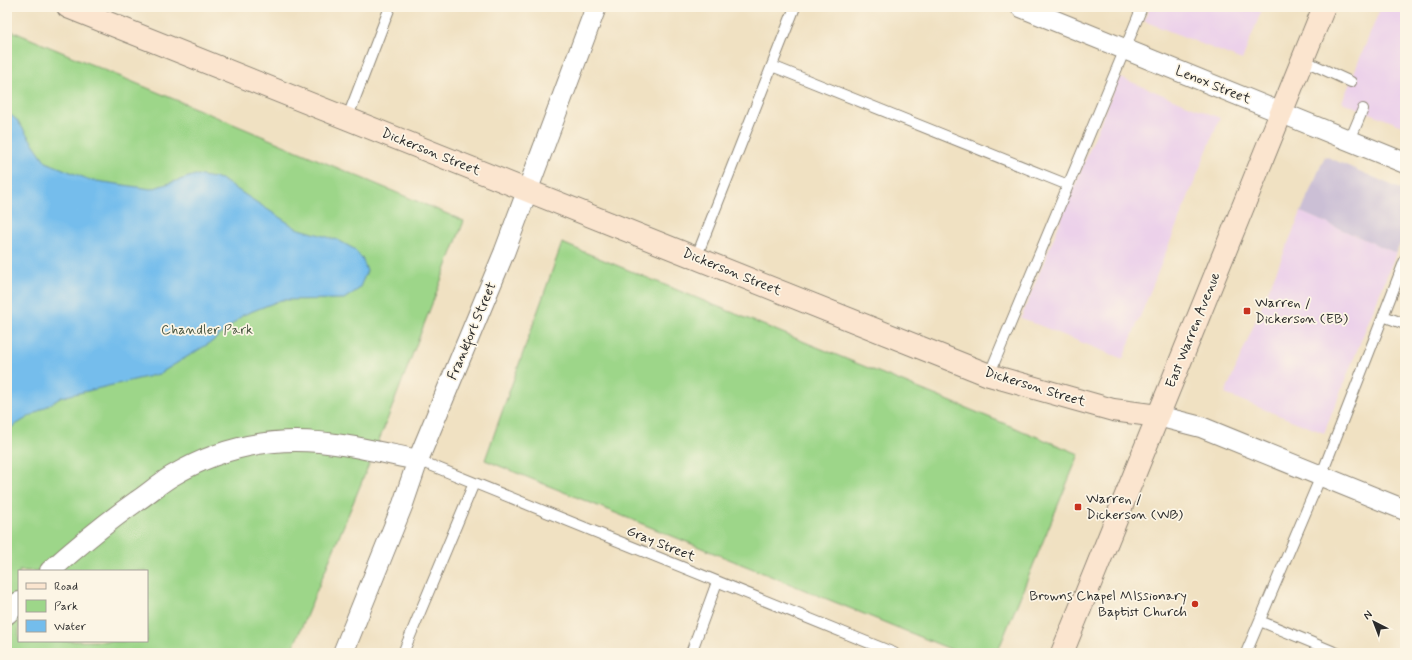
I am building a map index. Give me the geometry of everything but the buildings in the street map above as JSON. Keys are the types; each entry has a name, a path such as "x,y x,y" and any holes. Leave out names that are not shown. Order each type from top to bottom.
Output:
{"street":[{"name":"Dickerson Street","path":"68,7 989,374 1113,410 1158,416 1202,427 1405,510"},
{"name":"Frankfort Street","path":"343,653 403,504 418,460 504,253 596,7"},
{"name":"Lenox Street","path":"1021,7 1405,162"},
{"name":"East Warren Avenue","path":"1062,653 1324,7"},
{"path":"51,570 79,545 116,516 171,477 200,461 230,450 269,443 295,441 319,442 377,451 418,460"},
{"path":"7,614 18,603"}],"lane":[{"path":"347,119 390,7"},
{"path":"696,258 795,7"},
{"path":"989,374 1142,7"},
{"path":"1303,60 1352,82"},
{"path":"772,66 1068,185"},
{"path":"1350,140 1363,109"},
{"path":"1246,653 1321,476 1405,260"},
{"path":"1383,316 1405,324"},
{"name":"Gray Street","path":"418,460 894,653"},
{"path":"403,653 474,483"},
{"path":"691,653 717,582"},
{"path":"1260,621 1337,653"}],"shaded area":[{"path":"1150,7 1263,7 1242,60 1144,21"},
{"path":"1381,7 1405,7 1405,127 1342,102"},
{"path":"1119,77 1220,118 1123,359 1021,318"},
{"path":"1325,156 1405,191 1405,232 1396,253 1301,212"},
{"path":"1301,212 1396,253 1324,433 1225,394"}],"green space":[{"name":"Chandler Park","path":"7,29 464,221 384,428 291,653 7,653"},
{"path":"562,243 1079,454 997,653 960,653 485,460"}],"water":[{"path":"7,112 17,120 46,162 90,180 151,189 195,175 221,179 296,228 338,240 354,249 362,258 367,271 359,289 344,299 281,300 243,315 213,341 159,374 62,397 7,430"}],"place":[{"name":"Warren / Dickerson (EB)","path":"1247,311"},
{"name":"Warren / Dickerson (WB)","path":"1078,507"},
{"name":"Browns Chapel MIssionary Baptist Church","path":"1195,604"}]}
